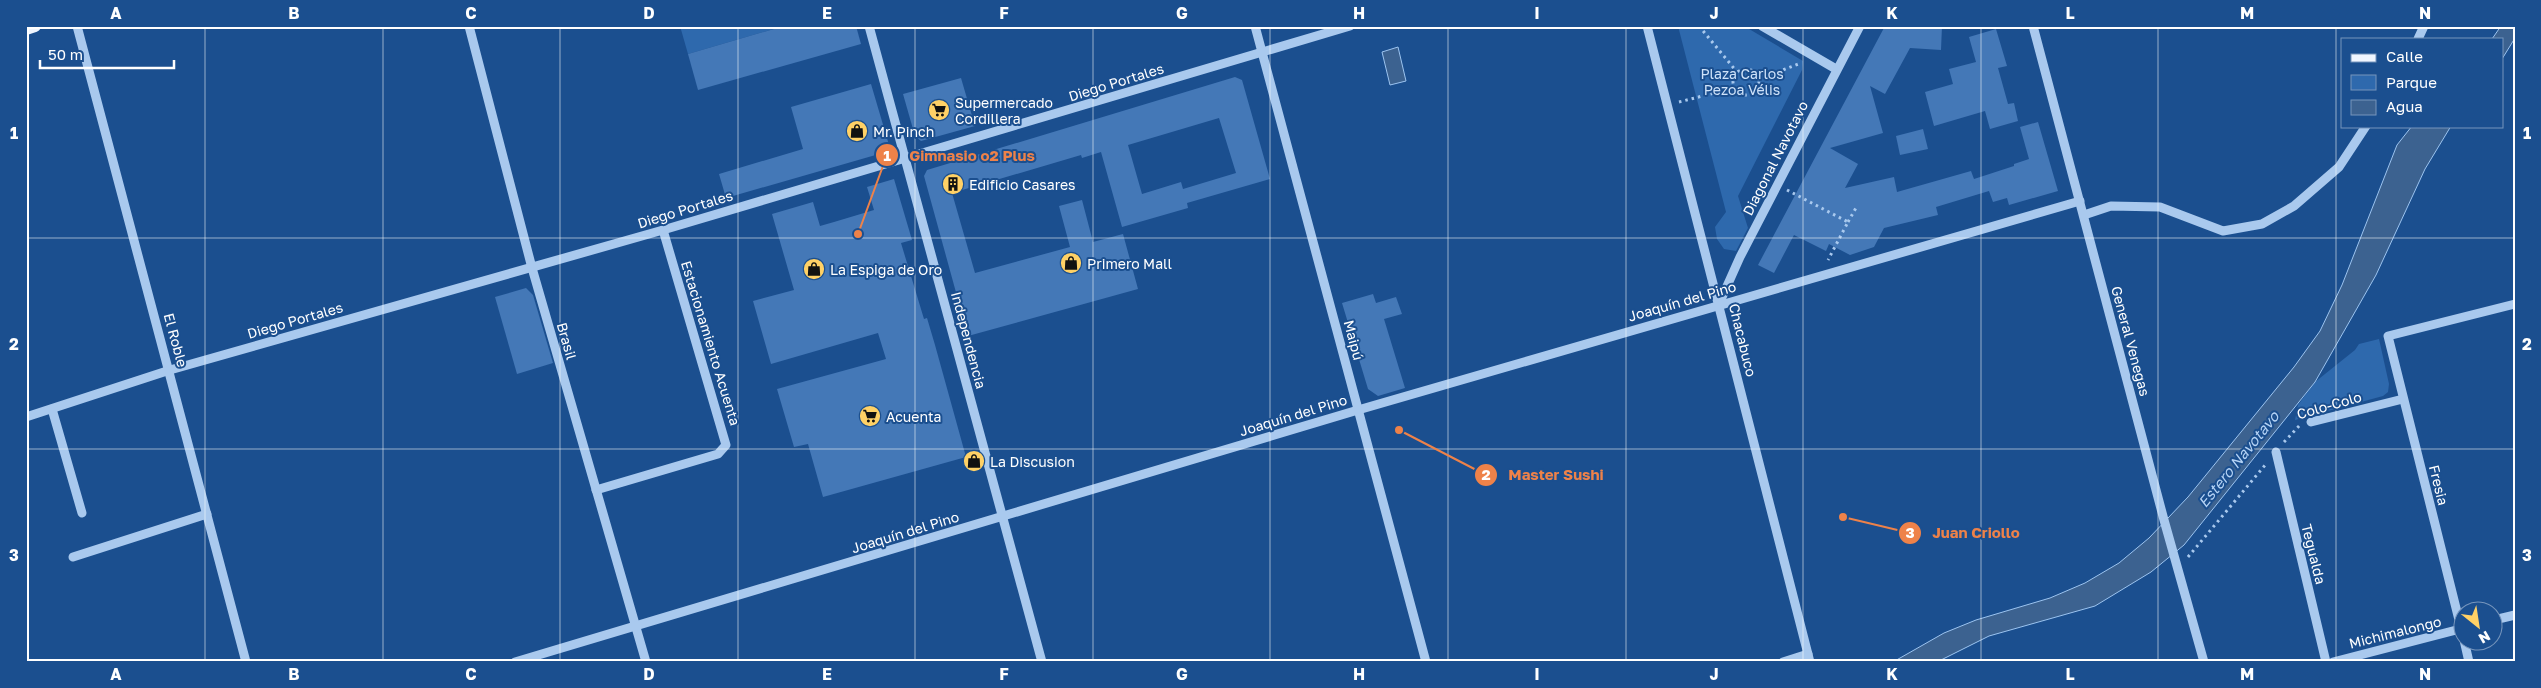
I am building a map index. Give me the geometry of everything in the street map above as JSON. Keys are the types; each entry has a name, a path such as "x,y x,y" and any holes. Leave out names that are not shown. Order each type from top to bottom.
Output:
{"main road":[{"path":"26,29 34,26"}],"street":[{"name":"El Roble","path":"77,26 170,370 246,662"},
{"name":"Brasil","path":"469,26 532,268 646,662"},
{"name":"Independencia","path":"869,26 1042,662"},
{"name":"Maipú","path":"1255,26 1426,662"},
{"name":"Diego Portales","path":"26,417 170,370 663,230 1350,26"},
{"name":"Chacabuco","path":"1647,26 1809,658"},
{"path":"1762,26 1836,69"},
{"name":"Diagonal Navotavo","path":"1719,304 1740,257 1860,26"},
{"name":"General Venegas","path":"2033,26 2164,520 2204,662"},
{"path":"2418,38 2424,26"},
{"path":"2084,215 2111,206 2160,207 2223,231 2262,224 2294,206 2340,167 2365,128"},
{"name":"Joaquín del Pino","path":"515,662 1002,518 1358,410 2080,201"},
{"name":"Estacionamiento Acuenta","path":"596,490 718,454 726,445 663,230"},
{"name":"Fresia","path":"2455,600 2388,336 2515,304"},
{"name":"Colo-Colo","path":"2311,422 2403,399"},
{"path":"52,410 82,513"},
{"name":"Tegualda","path":"2276,452 2326,662"},
{"path":"72,557 207,514"},
{"name":"Michimalongo","path":"2333,662 2454,631"},
{"path":"1783,662 1809,658"}],"path":[{"path":"1699,26 1737,72"},
{"path":"1759,79 1815,56"},
{"path":"1742,69 1751,69 1759,79 1758,87 1749,95 1740,94 1734,88 1733,80 1737,72 1742,69"},
{"path":"1668,105 1734,88"},
{"path":"1777,185 1848,222"},
{"path":"1819,276 1857,206"},
{"name":"Colo-Colo","path":"2178,569 2297,426 2311,422"}],"green space":[{"path":"680,26 784,26 688,54"},
{"name":"Plaza Carlos Pezoa Vélis","path":"1678,26 1744,26 1803,61 1802,70 1738,196 1748,228 1736,251 1724,249 1717,239 1715,227 1726,212"},
{"path":"2379,339 2389,384 2388,392 2383,396 2295,420 2298,405 2315,382 2355,350 2359,344"}],"water":[{"path":"2501,26 2515,26 2515,38 2504,56 2504,38 2493,38"},
{"path":"1398,47 1406,81 1390,85 1382,52"},
{"name":"Estero Navotavo","path":"2410,128 2450,128 2425,169 2376,275 2315,382 2184,545 2151,572 2095,606 1989,636 1937,662 1893,662 1944,633 1976,620 2050,598 2085,583 2119,563 2149,538 2188,497 2294,367 2320,331 2342,285 2397,145"}],"building":[{"path":"784,26 856,26 861,44 698,90 688,54"},
{"path":"1885,26 1942,26 1941,50 1910,48 1885,94 1870,86 1883,133 1830,148 1858,164 1845,188 1894,177 1897,192 1971,171 1974,179 2014,166 2014,164 2029,159 2020,127 2038,122 2058,191 2009,205 2007,198 1993,202 1989,191 1936,207 1938,215 1884,228 1874,247 1850,255 1829,244 1826,251 1794,235 1774,273 1758,265"},
{"path":"1996,29 2007,66 1998,68 2008,104 2014,103 2018,121 1990,129 1985,111 1934,126 1925,92 1953,84 1949,69 1976,62 1969,37"},
{"path":"1235,77 1242,80 1270,179 1187,203 1188,208 1122,227 1101,152 1082,158 1081,155 952,193 975,273 1070,247 1059,206 1082,200 1093,242 1123,234 1138,289 968,336 924,176 927,170","holes":["1219,118 1236,173 1183,189 1181,182 1142,194 1128,145"]},
{"name":"Supermercado Cordillera","path":"961,78 975,126 921,141 915,136 903,94"},
{"path":"871,84 889,145 886,152 726,198 719,174 803,149 791,107"},
{"path":"1923,129 1928,149 1900,155 1896,136"},
{"path":"894,179 912,240 901,243 924,319 927,318 966,457 823,497 808,444 794,447 777,389 886,359 878,333 771,364 753,301 794,290 772,214 813,202 820,226 834,222 874,210 867,187"},
{"path":"526,288 533,295 553,363 517,374 495,297"},
{"path":"1373,294 1376,303 1396,297 1402,314 1384,319 1405,388 1378,396 1368,389 1342,303"}],"place":[{"name":"Supermercado Cordillera","path":"939,110"},
{"name":"Mr. Pinch","path":"857,131"},
{"name":"Edificio Casares","path":"953,184"},
{"name":"Gimnasio o2 Plus","path":"858,234"},
{"name":"Primero Mall","path":"1071,263"},
{"name":"La Espiga de Oro","path":"814,269"},
{"name":"Acuenta","path":"870,416"},
{"name":"Master Sushi","path":"1399,430"},
{"name":"La Discusion","path":"974,461"},
{"name":"Juan Criollo","path":"1843,517"}]}
